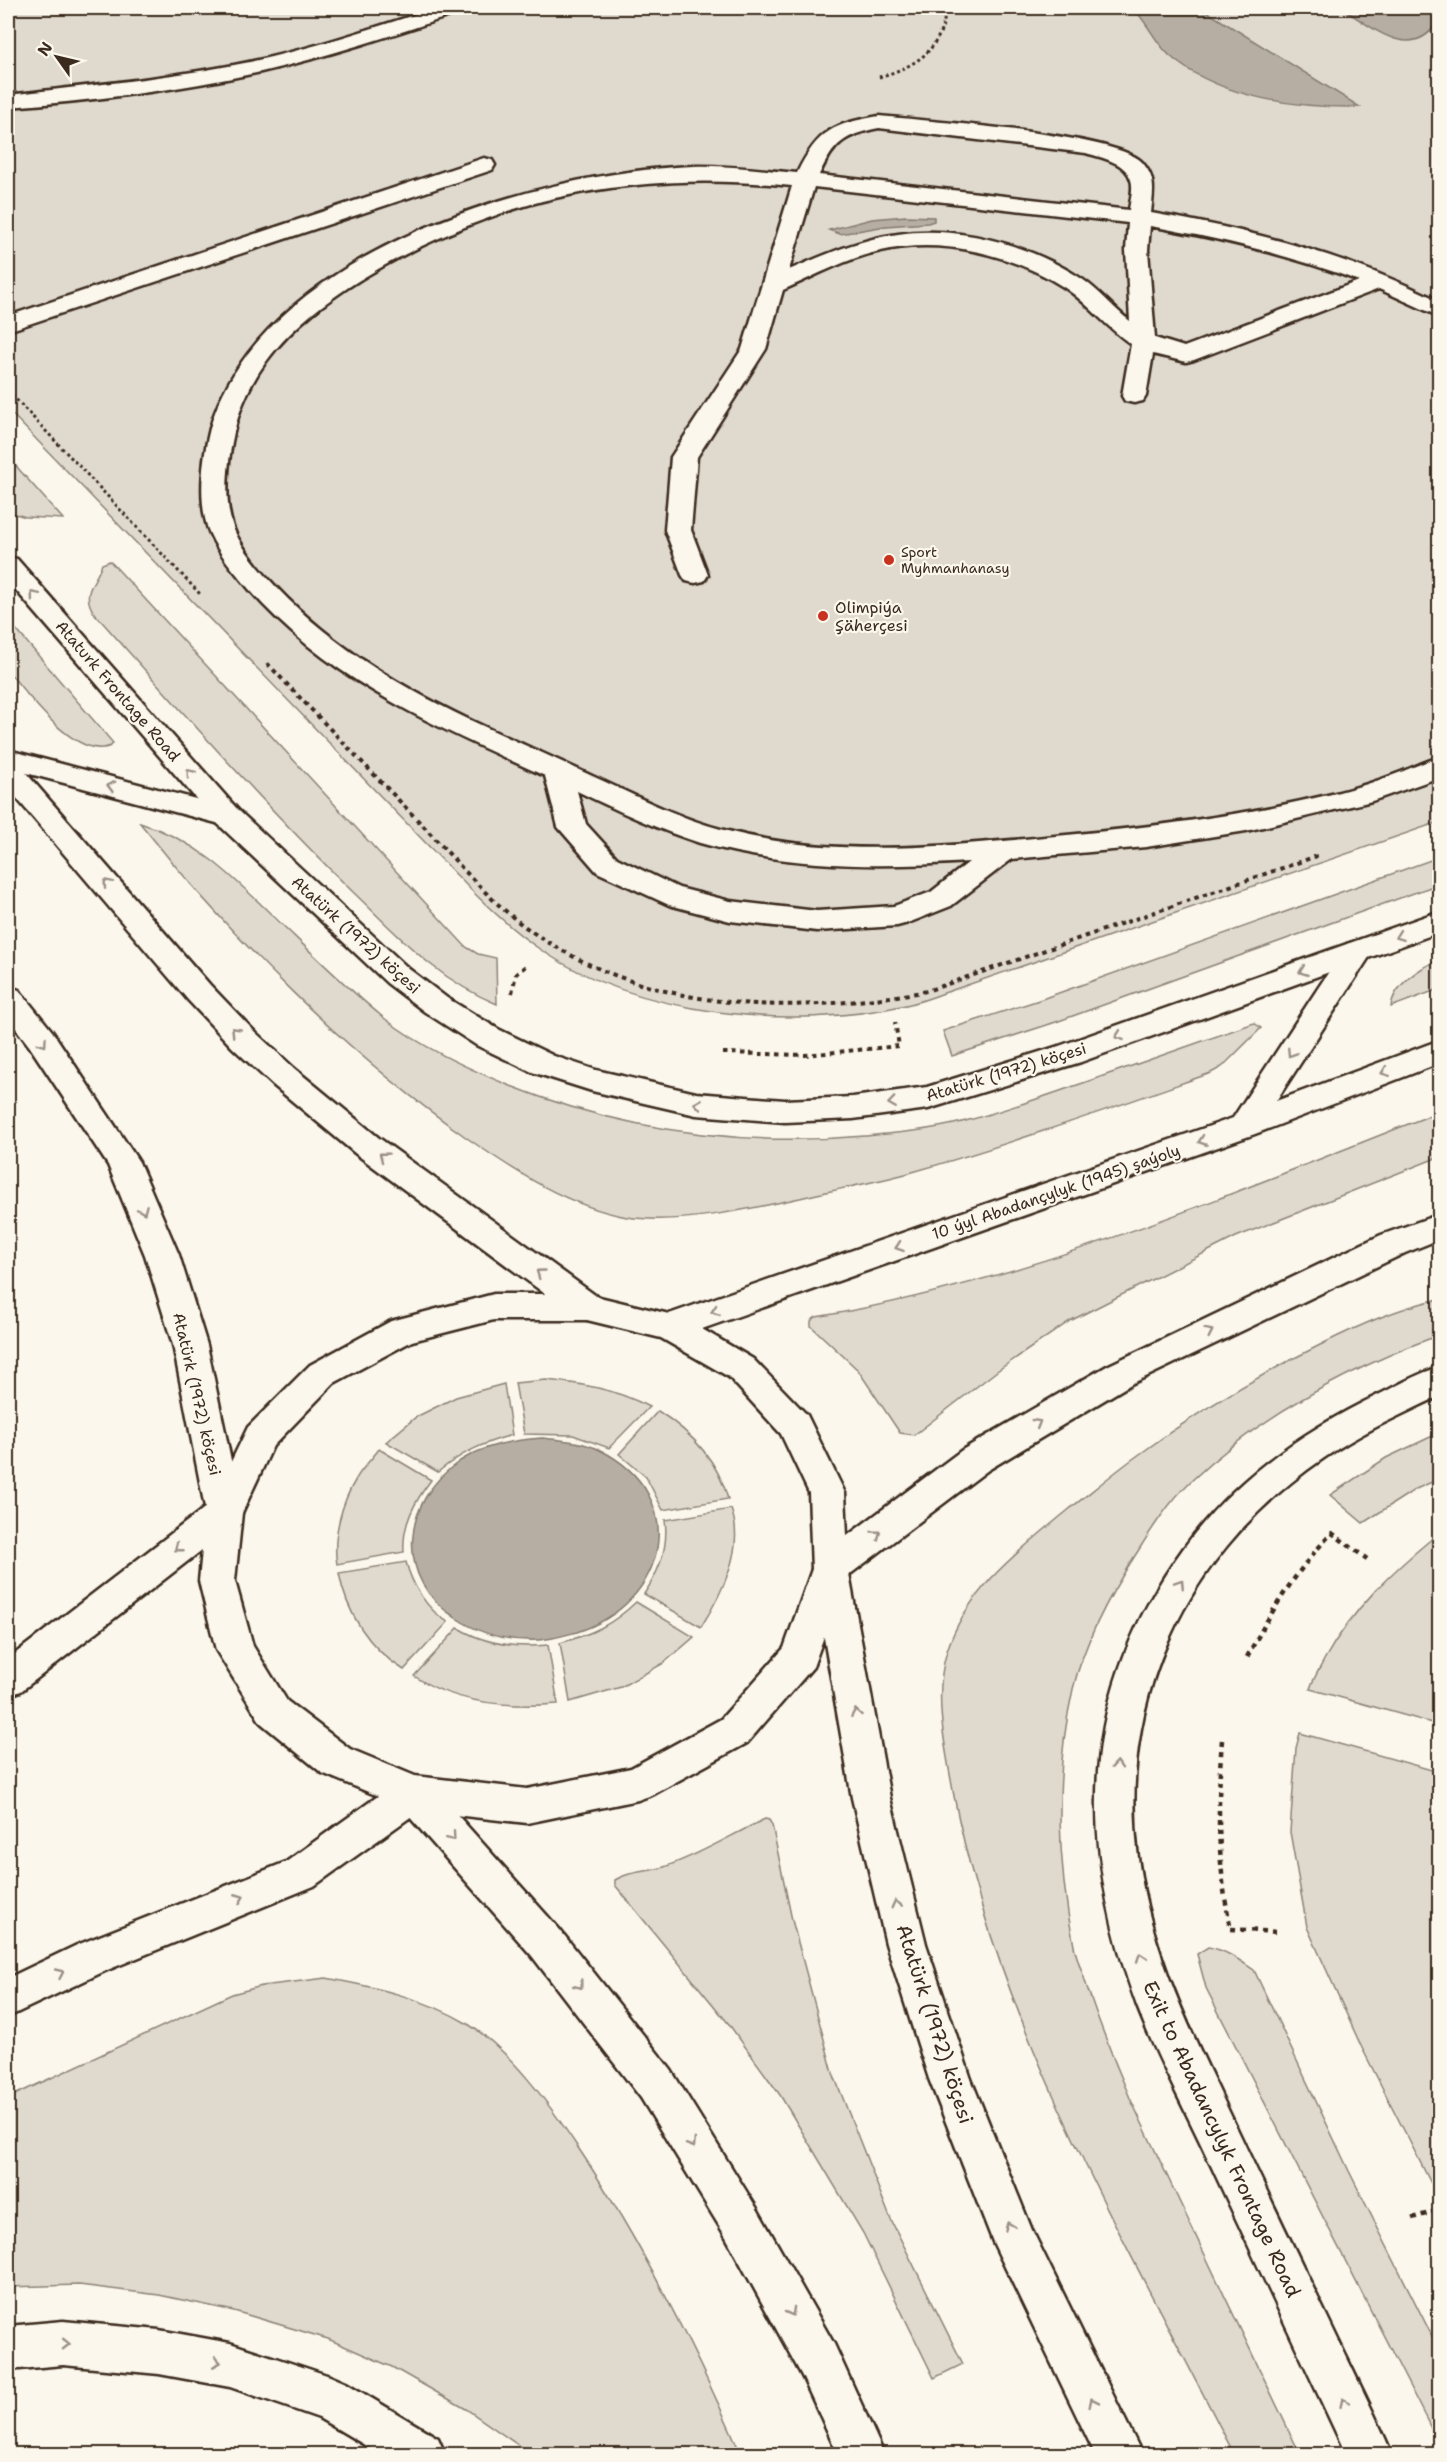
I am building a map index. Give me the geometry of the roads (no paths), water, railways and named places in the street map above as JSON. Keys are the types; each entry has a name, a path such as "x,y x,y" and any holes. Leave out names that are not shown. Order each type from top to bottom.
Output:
{"main road":[{"path":"8,101 152,84 237,70 356,40 455,8"},
{"path":"695,575 678,530 684,456 754,349 805,180 820,149 843,132 857,126 879,122 1088,147 1122,158 1134,167 1143,181 1137,250 1143,343 1134,396"},
{"path":"8,324 484,165"},
{"path":"1440,310 1379,281 1298,251 1243,235 1141,217 744,174 696,173 579,187 529,198 482,213 406,246 333,287 294,316 263,346 239,380 226,418 220,447 215,495 220,528 243,564 279,607 314,640 352,669 387,690 466,730 647,813 718,839 770,850 831,855 1003,851 1154,837 1230,825 1371,792 1440,766"},
{"path":"773,286 833,258 877,244 923,239 959,242 1020,256 1078,287 1143,343 1166,353 1186,355 1379,281"},
{"name":"Ataturk Frontage Road","path":"8,565 228,817"},
{"path":"8,759 228,817"},
{"path":"8,770 130,910 187,981 241,1038 293,1086 438,1199 587,1307"},
{"path":"558,771 572,827 607,865 669,895 730,911 817,921 897,916 941,899 1003,851"},
{"name":"Atatürk (1972) köçesi","path":"228,817 398,976 436,1005 487,1037 543,1064 592,1080 696,1104 784,1111 853,1108 928,1098 1070,1054 1440,921"},
{"path":"1244,1126 1358,951"},
{"name":"Atatürk (1972) köçesi","path":"8,997 41,1039 123,1162 162,1255 190,1345 224,1513"},
{"name":"10 ýyl Abadançylyk (1945) şaýoly","path":"669,1327 1244,1126 1440,1051"},
{"path":"830,1569 975,1460 1119,1375 1393,1244 1440,1226"},
{"path":"1393,1244 1440,1249"},
{"path":"494,1307 587,1307 669,1327 741,1368 795,1425 827,1493 830,1569 800,1656 734,1731 638,1783 527,1806 414,1793 336,1761 274,1712 235,1650 220,1593 217,1581 224,1513 260,1437 322,1374 403,1330 494,1307"},
{"name":"Exit to Abadancylyk Frontage Road","path":"1369,2454 1159,2009 1134,1937 1120,1870 1114,1800 1118,1752 1128,1693 1146,1641 1207,1542 1245,1501 1297,1458 1342,1429 1440,1380"},
{"path":"8,1680 224,1513"},
{"name":"Atatürk (1972) köçesi","path":"830,1569 871,1798 906,1944 950,2079 1015,2242 1119,2454"},
{"path":"8,1998 91,1958 300,1875 414,1793"},
{"path":"414,1793 546,1943 656,2084 741,2222 818,2360 861,2454"},
{"path":"8,2348 63,2343 159,2352 230,2365 330,2399 422,2454"}],"place":[{"name":"Sport Myhmanhanasy","path":"889,560"},
{"name":"Olimpiýa Şäherçesi","path":"823,616"}]}
